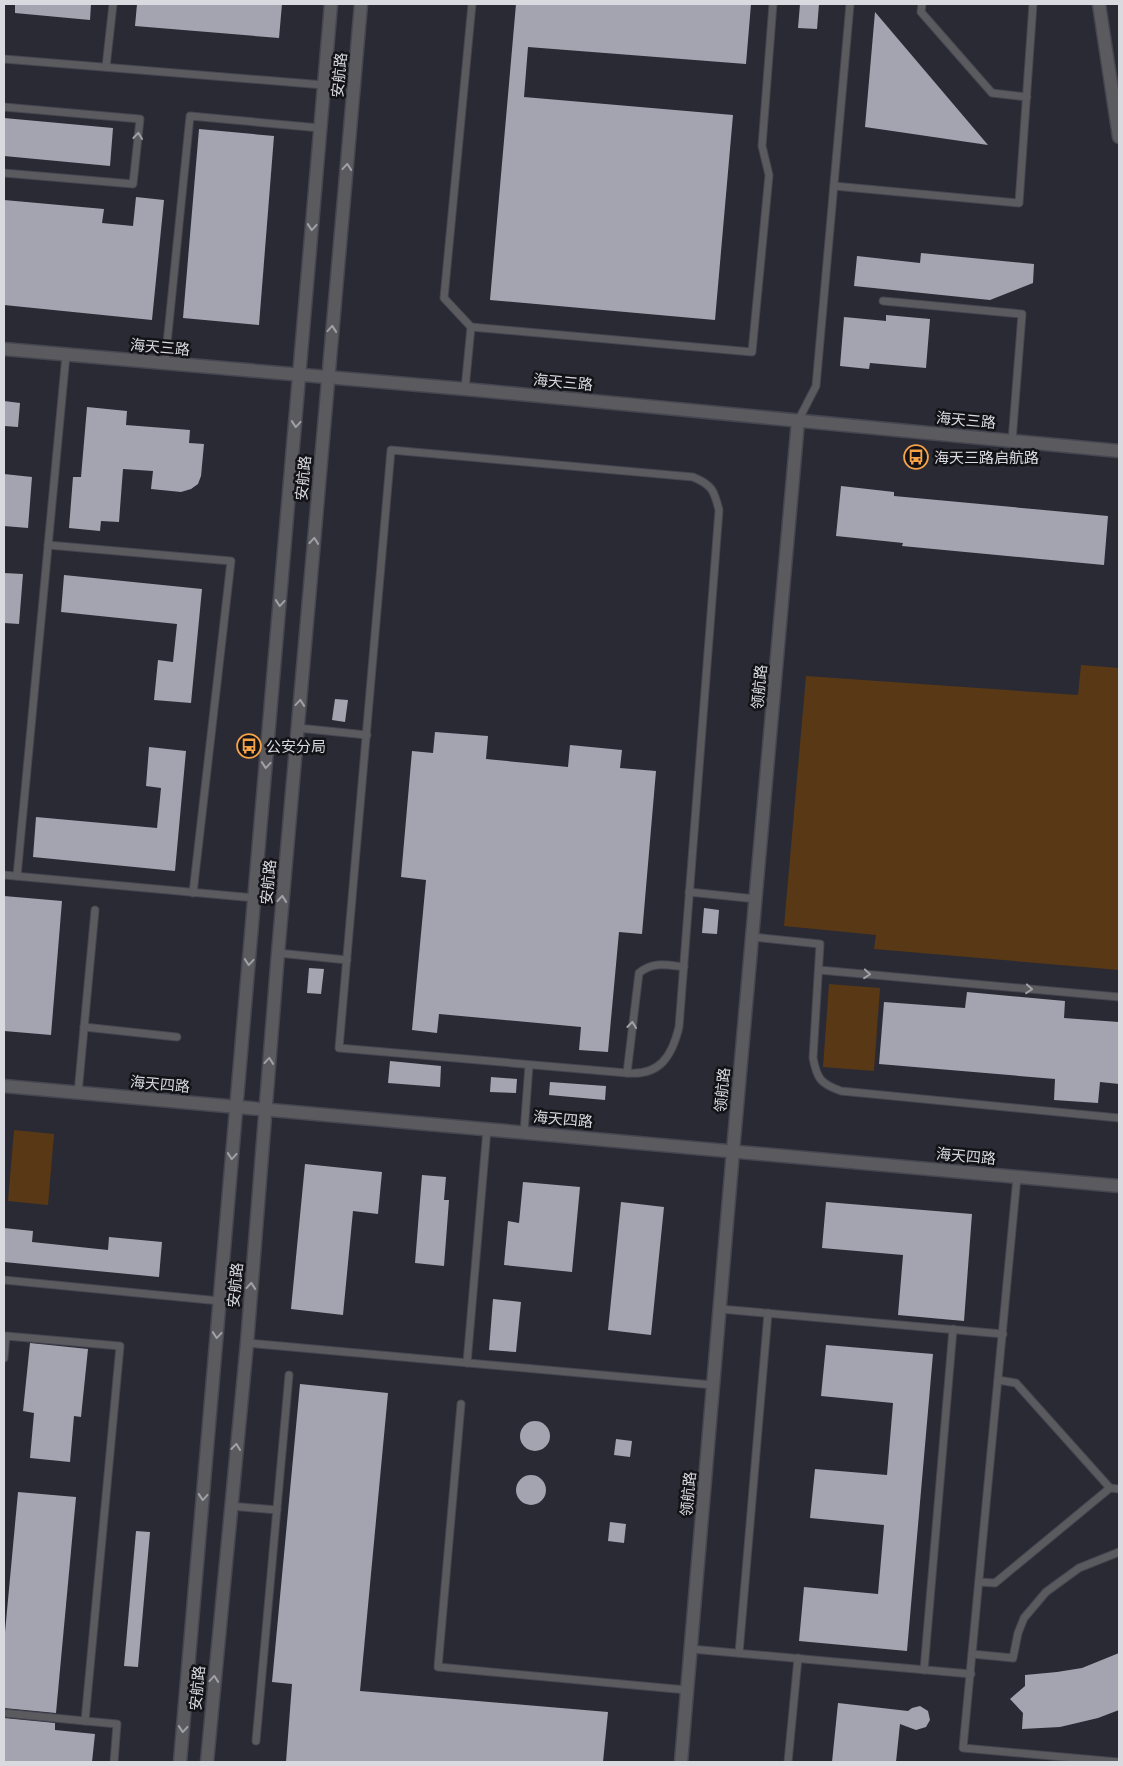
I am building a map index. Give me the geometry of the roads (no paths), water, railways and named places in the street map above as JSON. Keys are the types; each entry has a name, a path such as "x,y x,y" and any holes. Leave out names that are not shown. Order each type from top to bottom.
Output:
{"street":[{"name":"安航路","path":"180,1762 331,4"},
{"name":"安航路","path":"207,1762 247,1343 278,953 361,4"},
{"path":"1099,4 1119,137"},
{"name":"海天三路","path":"4,349 465,389 1119,451"},
{"name":"领航路","path":"681,1762 798,421"},
{"name":"海天四路","path":"4,1086 1119,1186"}],"lane":[{"path":"106,67 113,4"},
{"path":"472,4 444,298 471,327 752,352 769,175 762,146 773,4"},
{"path":"798,421 816,386 850,4"},
{"path":"922,4 921,12 992,93 1026,97"},
{"path":"834,186 1019,203 1033,4"},
{"path":"4,59 324,86"},
{"path":"4,107 140,119 133,184 4,173"},
{"path":"165,363 190,116 320,128"},
{"path":"883,300 1022,314 1012,441"},
{"path":"465,389 471,327"},
{"path":"16,876 66,355"},
{"path":"391,450 694,477 708,483 716,495 719,510 679,1027 674,1046 665,1061 653,1070 627,1074 339,1048 367,735 391,450"},
{"path":"48,545 231,561 193,893"},
{"path":"298,728 367,735"},
{"path":"4,875 255,898"},
{"path":"689,892 756,899"},
{"path":"78,1092 94,910"},
{"path":"753,937 820,944 813,1058 816,1072 825,1085 841,1091 1119,1118"},
{"path":"278,953 347,960"},
{"path":"627,1074 639,973 646,967 655,964 684,967"},
{"path":"819,970 1119,997"},
{"path":"84,1027 177,1038"},
{"path":"524,1132 529,1065"},
{"path":"467,1363 487,1129"},
{"path":"1017,1177 964,1748 1118,1762"},
{"path":"4,1280 220,1301"},
{"path":"720,1309 1003,1334"},
{"path":"739,1653 768,1313"},
{"path":"924,1670 953,1329"},
{"path":"4,1358 6,1336 120,1346 85,1721"},
{"path":"247,1343 713,1385"},
{"path":"256,1741 289,1375"},
{"path":"998,1380 1016,1384 1110,1488 1119,1489"},
{"path":"461,1404 438,1667 687,1690"},
{"path":"979,1582 995,1583 1110,1488"},
{"path":"230,1506 277,1510"},
{"path":"972,1654 1013,1658 1018,1633 1024,1618 1046,1592 1079,1568 1119,1552"},
{"path":"691,1648 971,1674"},
{"path":"788,1762 798,1658"},
{"path":"4,1713 117,1724 114,1762"}],"place":[{"name":"海天三路启航路","path":"916,457"},
{"name":"公安分局","path":"249,746"}]}
